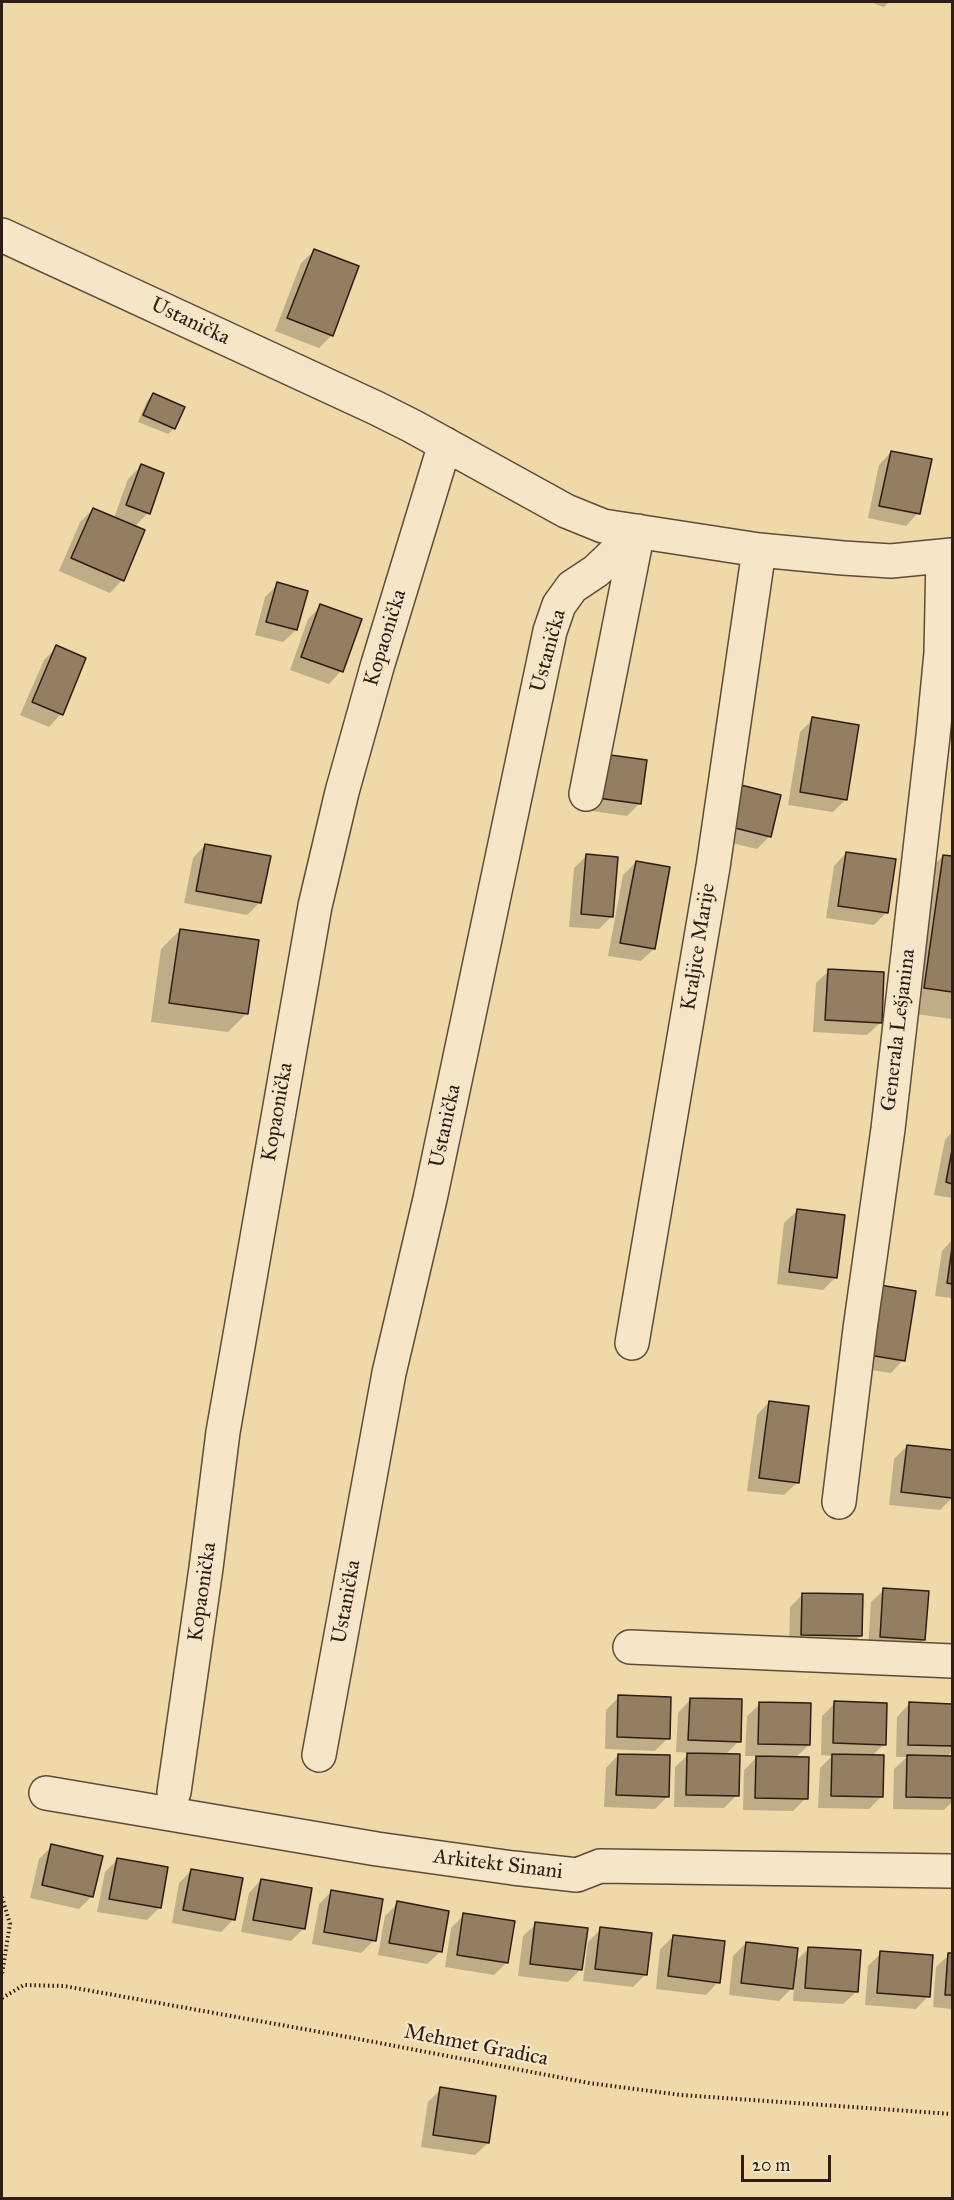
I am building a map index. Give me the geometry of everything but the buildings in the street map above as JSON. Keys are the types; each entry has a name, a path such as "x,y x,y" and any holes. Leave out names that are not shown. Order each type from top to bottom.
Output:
{"street":[{"name":"Ustanička","path":"2,236 376,408 566,512 603,526 759,550 891,561 948,556"},
{"name":"Kopaonička","path":"174,1792 223,1432 315,906 342,792 377,667 445,444"},
{"name":"Ustanička","path":"319,1755 389,1373 432,1188 550,631 559,605 572,587 645,533"},
{"path":"618,715 645,533"},
{"path":"586,794 645,533"},
{"name":"Kraljice Marije","path":"632,1343 712,867 759,550"},
{"name":"Generala Lešjanina","path":"839,1502 888,1129 933,736 948,556"},
{"path":"630,1647 952,1661"},
{"name":"Arkitekt Sinani","path":"46,1793 377,1849 577,1875 600,1866 952,1871"}],"path":[{"path":"2,1897 10,1924 2,1974"},
{"name":"Mehmet Gradica","path":"2,1998 24,1985 64,1986 589,2083 681,2095 952,2114"}]}
